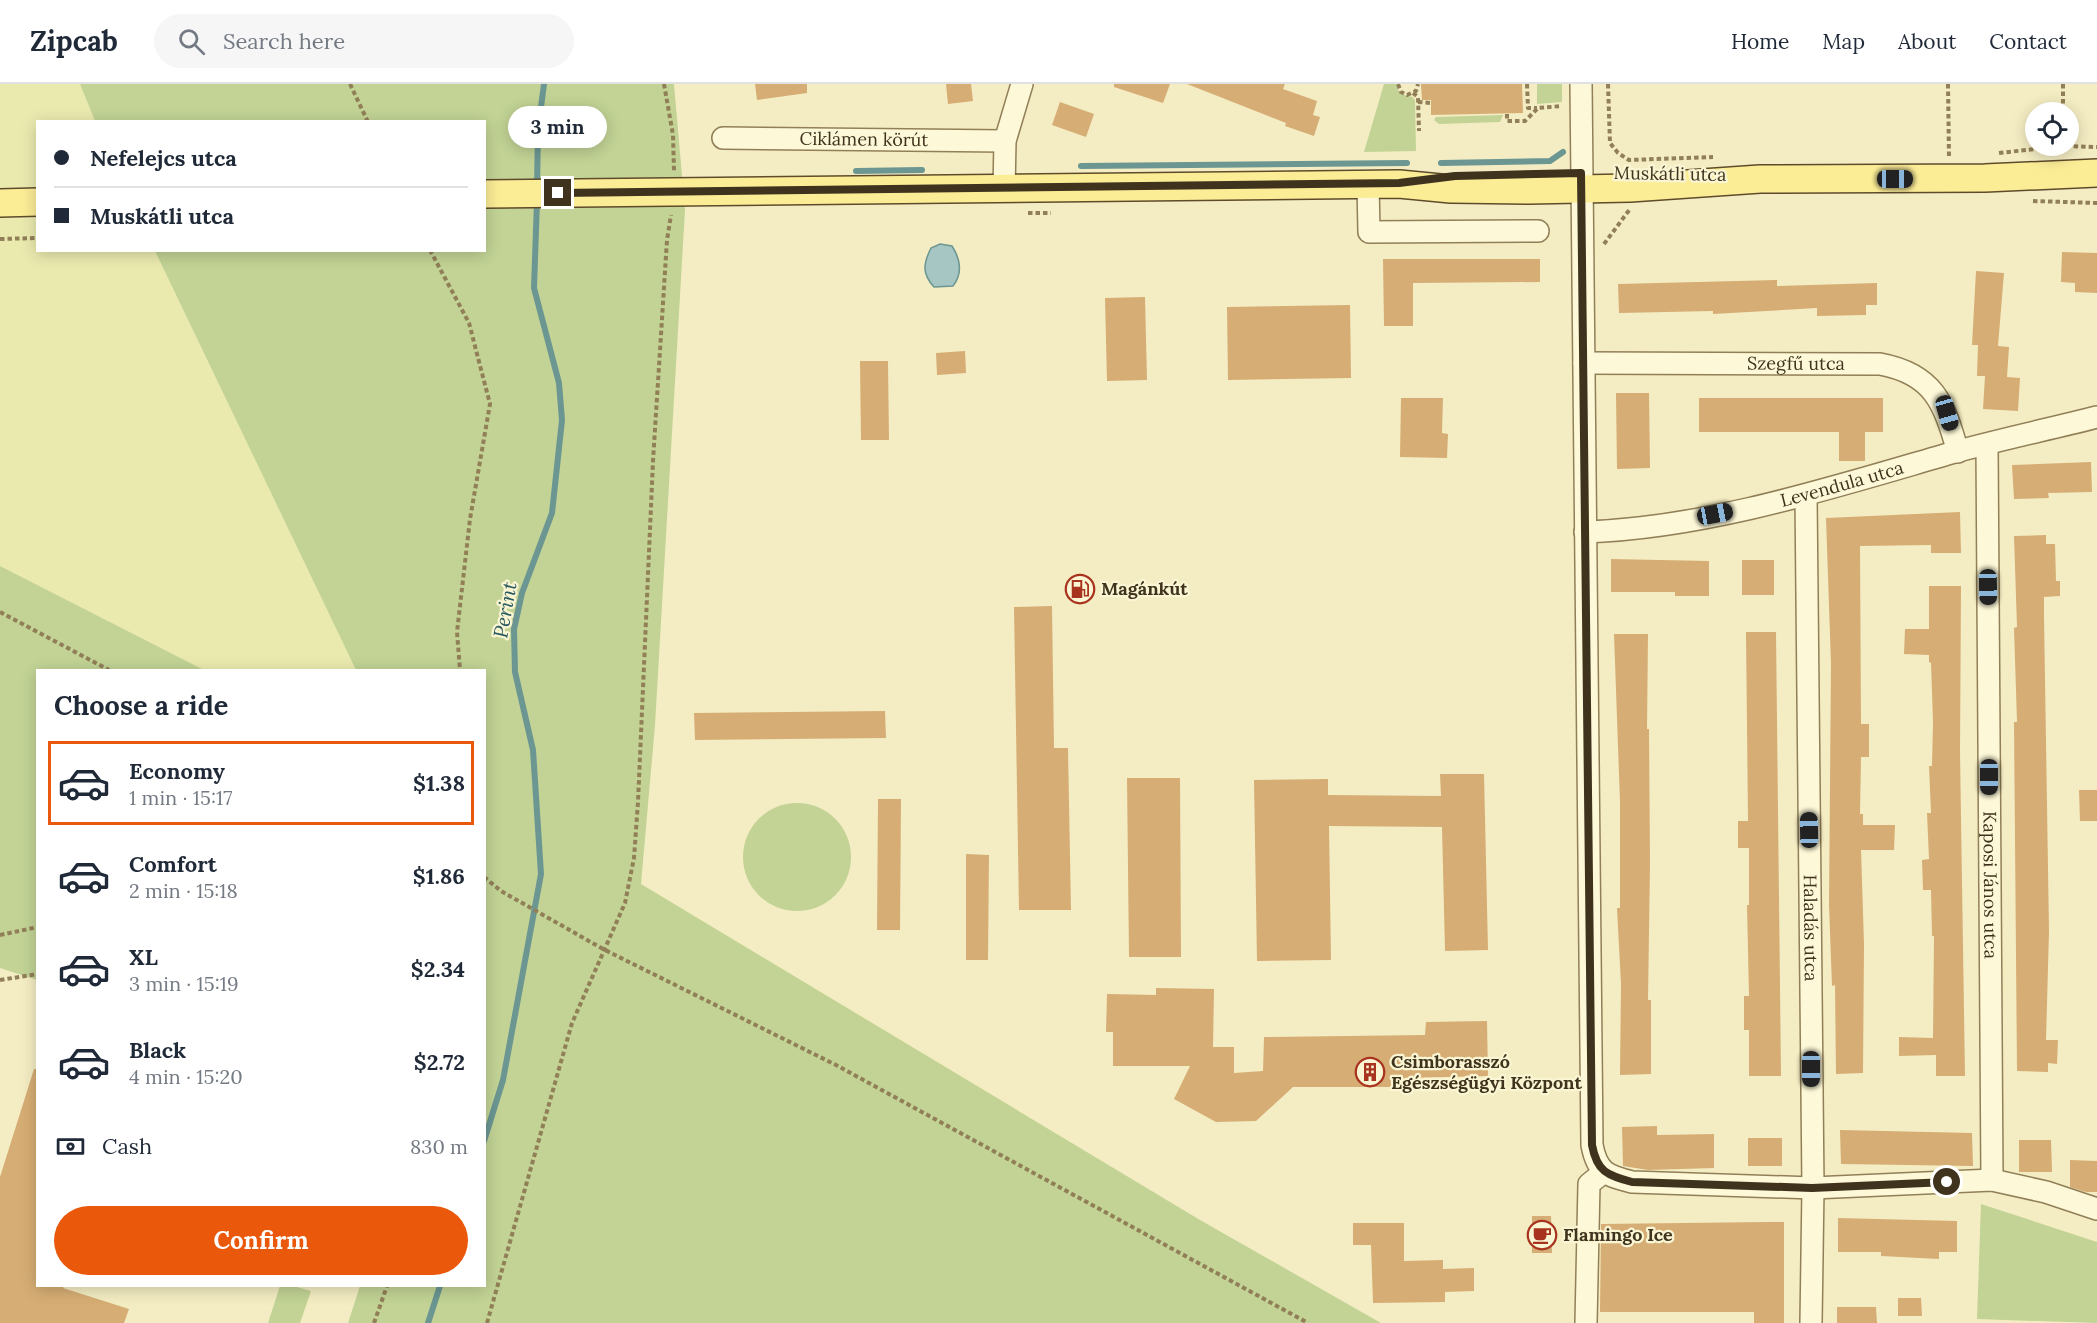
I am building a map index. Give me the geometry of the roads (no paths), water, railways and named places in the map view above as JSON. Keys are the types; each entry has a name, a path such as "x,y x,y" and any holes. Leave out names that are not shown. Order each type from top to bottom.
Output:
{"main road":[{"name":"Muskátli utca","path":"488,194 1004,190 1368,184 1399,183 1455,176 1581,181 1689,171 1760,179 1985,178 2097,173"},
{"name":"Muskátli utca","path":"1985,178 2097,186"},
{"path":"0,203 36,202"}],"street":[{"path":"1004,190 1005,141 1022,84"},
{"path":"1581,84 1592,1145 1595,1161 1604,1173 1632,1182 1812,1188 1992,1180 2046,1192 2097,1209"},
{"name":"Ciklámen körút","path":"723,138 1005,141"},
{"path":"1368,184 1368,232 1538,231"},
{"name":"Szegfű utca","path":"1584,363 1880,364 1899,368 1920,378 1936,394 1947,413 1958,452"},
{"name":"Levendula utca","path":"1585,532 1648,527 1806,496 1958,452 2097,417"},
{"name":"Kaposi János utca","path":"1987,445 1992,1180"},
{"name":"Haladás utca","path":"1806,496 1812,1188 1811,1323"},
{"path":"1586,1323 1588,1184 1604,1173"}],"water":[{"path":"940,244 952,246 957,256 960,266 953,286 934,287 927,278 926,259 931,248"}],"waterway":[{"name":"Perint","path":"537,188 538,130 544,84"},
{"path":"1441,163 1550,161 1563,152"},
{"path":"1081,166 1407,163"},
{"path":"856,171 922,170"},
{"name":"Perint","path":"486,1135 503,1080 541,874 533,750 515,672 514,629 522,593 552,513 562,420 559,383 534,288 537,201"},
{"name":"Perint","path":"428,1323 440,1287"}],"place":[{"name":"Magánkút","path":"1080,589"},
{"name":"Csimborasszó Egészségügyi Központ","path":"1370,1072"},
{"name":"Flamingo Ice","path":"1542,1235"}]}
